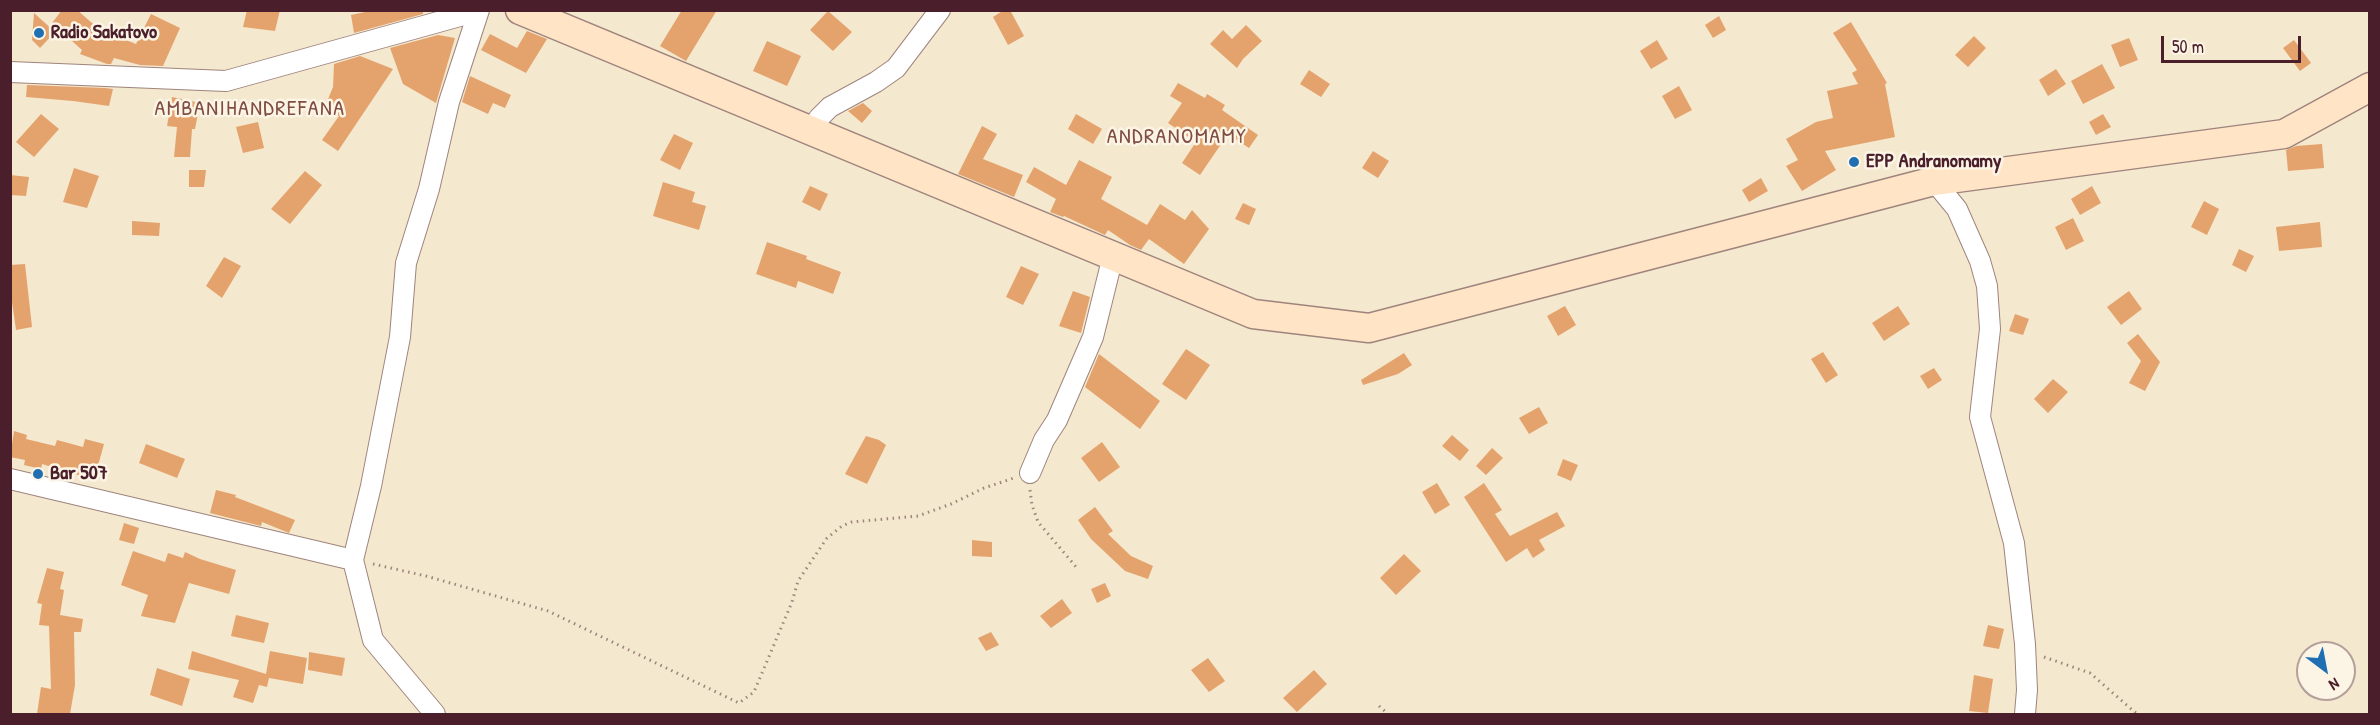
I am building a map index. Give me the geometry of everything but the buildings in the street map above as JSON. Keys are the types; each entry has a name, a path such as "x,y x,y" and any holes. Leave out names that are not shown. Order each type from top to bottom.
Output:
{"main road":[{"path":"520,10 1253,314 1369,328 1934,181 2284,134 2370,87"}],"street":[{"path":"10,72 226,81 467,14 470,10"},
{"path":"435,714 373,640 353,560 371,486 400,337 406,263 429,189 449,102 479,10"},
{"path":"811,131 830,107 876,82 896,68 940,10"},
{"path":"1934,181 1957,208 1980,261 1987,286 1990,329 1980,417 2014,543 2025,644 2027,690 2025,714"},
{"path":"1030,473 1044,440 1057,420 1093,337 1113,256"},
{"path":"10,479 353,560"}],"path":[{"path":"353,560 426,576 548,611 739,703 754,692 792,602 798,581 827,538 852,522 918,516 951,504 996,483 1030,473 1032,506 1038,522 1077,568"},
{"path":"2025,644 2039,655 2090,673 2137,714"},
{"path":"1379,706 1388,714"}],"place":[{"name":"Radio Sakatovo","path":"39,33"},
{"name":"EPP Andranomamy","path":"1854,162"},
{"name":"Bar 507","path":"38,474"}],"district":[{"name":"AMBANIHANDREFANA","path":"250,109"},
{"name":"ANDRANOMAMY","path":"1177,137"}]}
